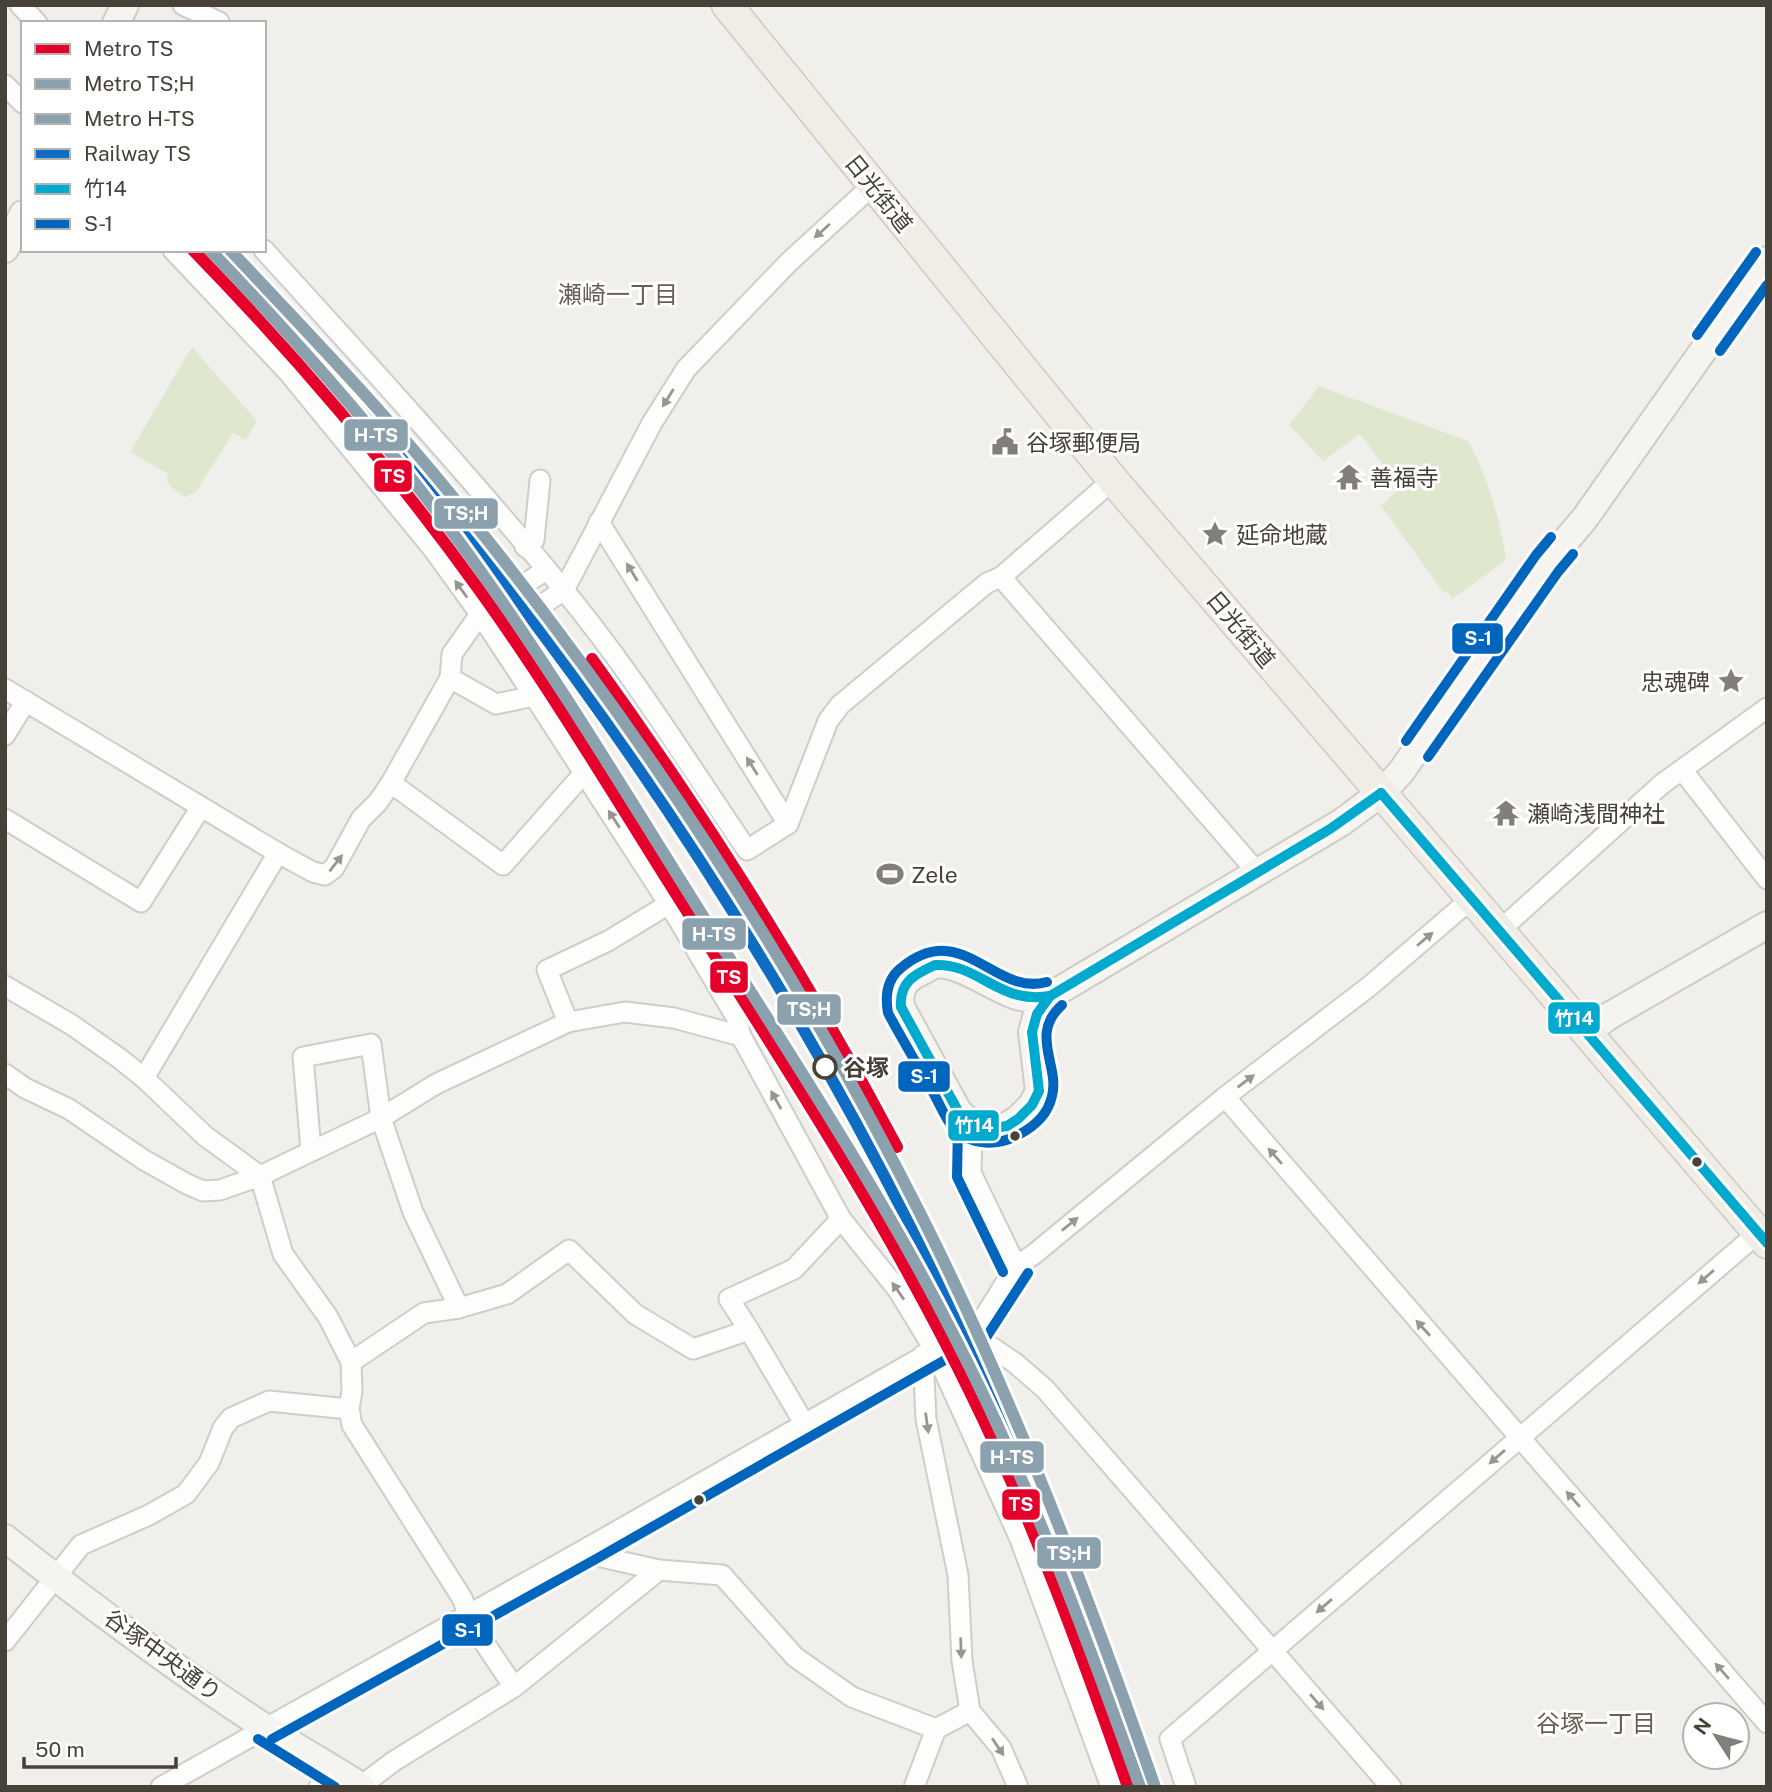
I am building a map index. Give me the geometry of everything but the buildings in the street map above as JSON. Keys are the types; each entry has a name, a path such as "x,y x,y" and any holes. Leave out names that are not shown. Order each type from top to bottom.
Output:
{"main road":[{"name":"日光街道","path":"727,5 1113,480 1763,1238"}],"street":[{"path":"20,5 35,21"},
{"path":"117,21 125,5"},
{"path":"183,5 217,21"},
{"path":"5,85 21,101"},
{"path":"501,632 564,590 652,423 686,369 789,262 873,185"},
{"path":"5,249 21,218"},
{"path":"175,252 288,372 486,610 501,632 534,696 668,904 736,1017 741,1036 841,1219 898,1290 1020,1539 1111,1787"},
{"path":"266,252 430,433 564,590 643,697 747,850 788,824 828,721 840,705 987,583 1001,578 1113,480"},
{"path":"1050,996 1037,1014 1032,1032 1039,1091 1032,1105 1007,1126 988,1129 972,1125 958,1111 901,1007 903,987 910,978 934,965 943,964 1021,998 1050,996 1336,825 1381,793 1401,772 1547,563 1585,518 1767,260"},
{"path":"526,547 534,540 540,480"},
{"path":"599,522 788,824"},
{"path":"5,689 278,853 313,872 325,875 334,868 361,819 378,802 391,783 450,678 452,654 486,610 546,570"},
{"path":"1001,578 1257,872"},
{"path":"450,678 496,704 534,696"},
{"path":"5,735 26,701"},
{"path":"1499,931 1662,784 1767,708"},
{"path":"1683,771 1767,879"},
{"path":"391,783 503,865 583,773"},
{"path":"5,820 141,902 201,807"},
{"path":"144,1078 278,853"},
{"path":"161,1787 590,1547 980,1324 1016,1266 1033,1255 1224,1097 1371,985 1471,899"},
{"path":"568,1021 547,970 608,941 668,904"},
{"path":"1587,1033 1609,1016 1767,925"},
{"path":"5,986 72,1025 144,1078 205,1136 260,1176 283,1254 328,1317 351,1362 352,1391 349,1409 352,1424 462,1598 473,1626 513,1688"},
{"path":"5,1074 25,1088 69,1109 144,1160 187,1185 203,1191 220,1190 260,1176 381,1118 436,1084 568,1021 625,1012 674,1018 741,1036"},
{"path":"311,1150 303,1057 370,1044 381,1118 413,1212 459,1308"},
{"path":"1224,1097 1767,1723"},
{"path":"972,1125 971,1173 1016,1266"},
{"path":"804,1423 729,1298 794,1269 841,1219"},
{"path":"1186,1787 1170,1739 1519,1438 1763,1238"},
{"path":"351,1362 424,1313 459,1308 507,1294 569,1250 635,1314 692,1349 749,1330"},
{"path":"968,1331 1015,1363 1045,1390 1391,1787"},
{"path":"929,1352 926,1419 958,1575 962,1661 970,1711 1001,1748 1018,1787"},
{"path":"5,1641 81,1545 149,1515 186,1494 209,1463 223,1428 231,1418 269,1401 349,1409"},
{"name":"谷塚中央通り","path":"5,1538 56,1578 265,1727 327,1778 362,1786"},
{"path":"590,1547 597,1556 659,1570 722,1575 795,1657 852,1697 936,1729"},
{"path":"362,1786 394,1761 513,1688 659,1570"},
{"path":"914,1787 936,1729 970,1711"}],"green space":[{"path":"192,347 257,421 246,440 233,433 196,492 185,497 172,488 167,481 168,474 130,452"},
{"path":"1319,386 1468,441 1482,469 1492,499 1506,560 1452,599 1448,592 1444,593 1381,506 1400,488 1360,434 1323,461 1289,425"}],"metro line":[{"name":"TS","path":"195,252 343,415 480,591 581,742 793,1078 867,1201 937,1326 992,1438 1054,1586 1128,1787"},
{"name":"H-TS","path":"212,252 370,427 490,584 580,720 861,1170 924,1279 1006,1444 1076,1614 1140,1787"},
{"name":"TS;H","path":"232,252 406,441 527,591 653,764 769,943 876,1128 925,1223 990,1361 1049,1501 1104,1643 1155,1787"},
{"name":"TS","path":"592,659 675,777 753,898 827,1021 897,1147"}],"rail line":[{"name":"TS","path":"220,260 394,449 516,598 641,770 756,949 861,1133 945,1295 1035,1502 1140,1787"}],"transit line":[{"name":"S-1","path":"1697,335 1756,252"},
{"name":"S-1","path":"1720,351 1767,285"},
{"name":"S-1","path":"1406,741 1551,537"},
{"name":"S-1","path":"1428,757 1573,554"},
{"name":"竹14","path":"1381,793 1767,1243"},
{"name":"竹14","path":"1050,996 1330,829 1381,793"},
{"name":"S-1","path":"1047,982 1028,984 1010,979 977,961 942,951 923,955 901,968 893,977 887,994 888,1013 946,1118 961,1135 976,1141 1002,1141 1018,1135 1040,1119 1050,1103 1053,1085 1046,1039 1048,1027 1052,1016 1062,1005"},
{"name":"竹14","path":"935,965 964,970 1017,995 1050,996 1037,1014 1032,1032 1039,1091 1032,1105 1007,1126 988,1129 972,1125 958,1111 901,1007 903,991 910,980 935,965"},
{"name":"S-1","path":"958,1125 957,1177 1003,1272"},
{"name":"S-1","path":"272,1739 596,1559 987,1336 1028,1273"},
{"name":"S-1","path":"258,1739 335,1787"}],"place":[{"name":"谷塚郵便局","path":"1005,442"},
{"name":"善福寺","path":"1349,477"},
{"name":"延命地蔵","path":"1215,534"},
{"name":"忠魂碑","path":"1731,681"},
{"name":"瀬崎浅間神社","path":"1506,813"},
{"name":"Zele","path":"890,874"},
{"name":"谷塚","path":"825,1067"}],"district":[{"name":"瀬崎一丁目","path":"618,294"},
{"name":"谷塚一丁目","path":"1596,1723"}]}
